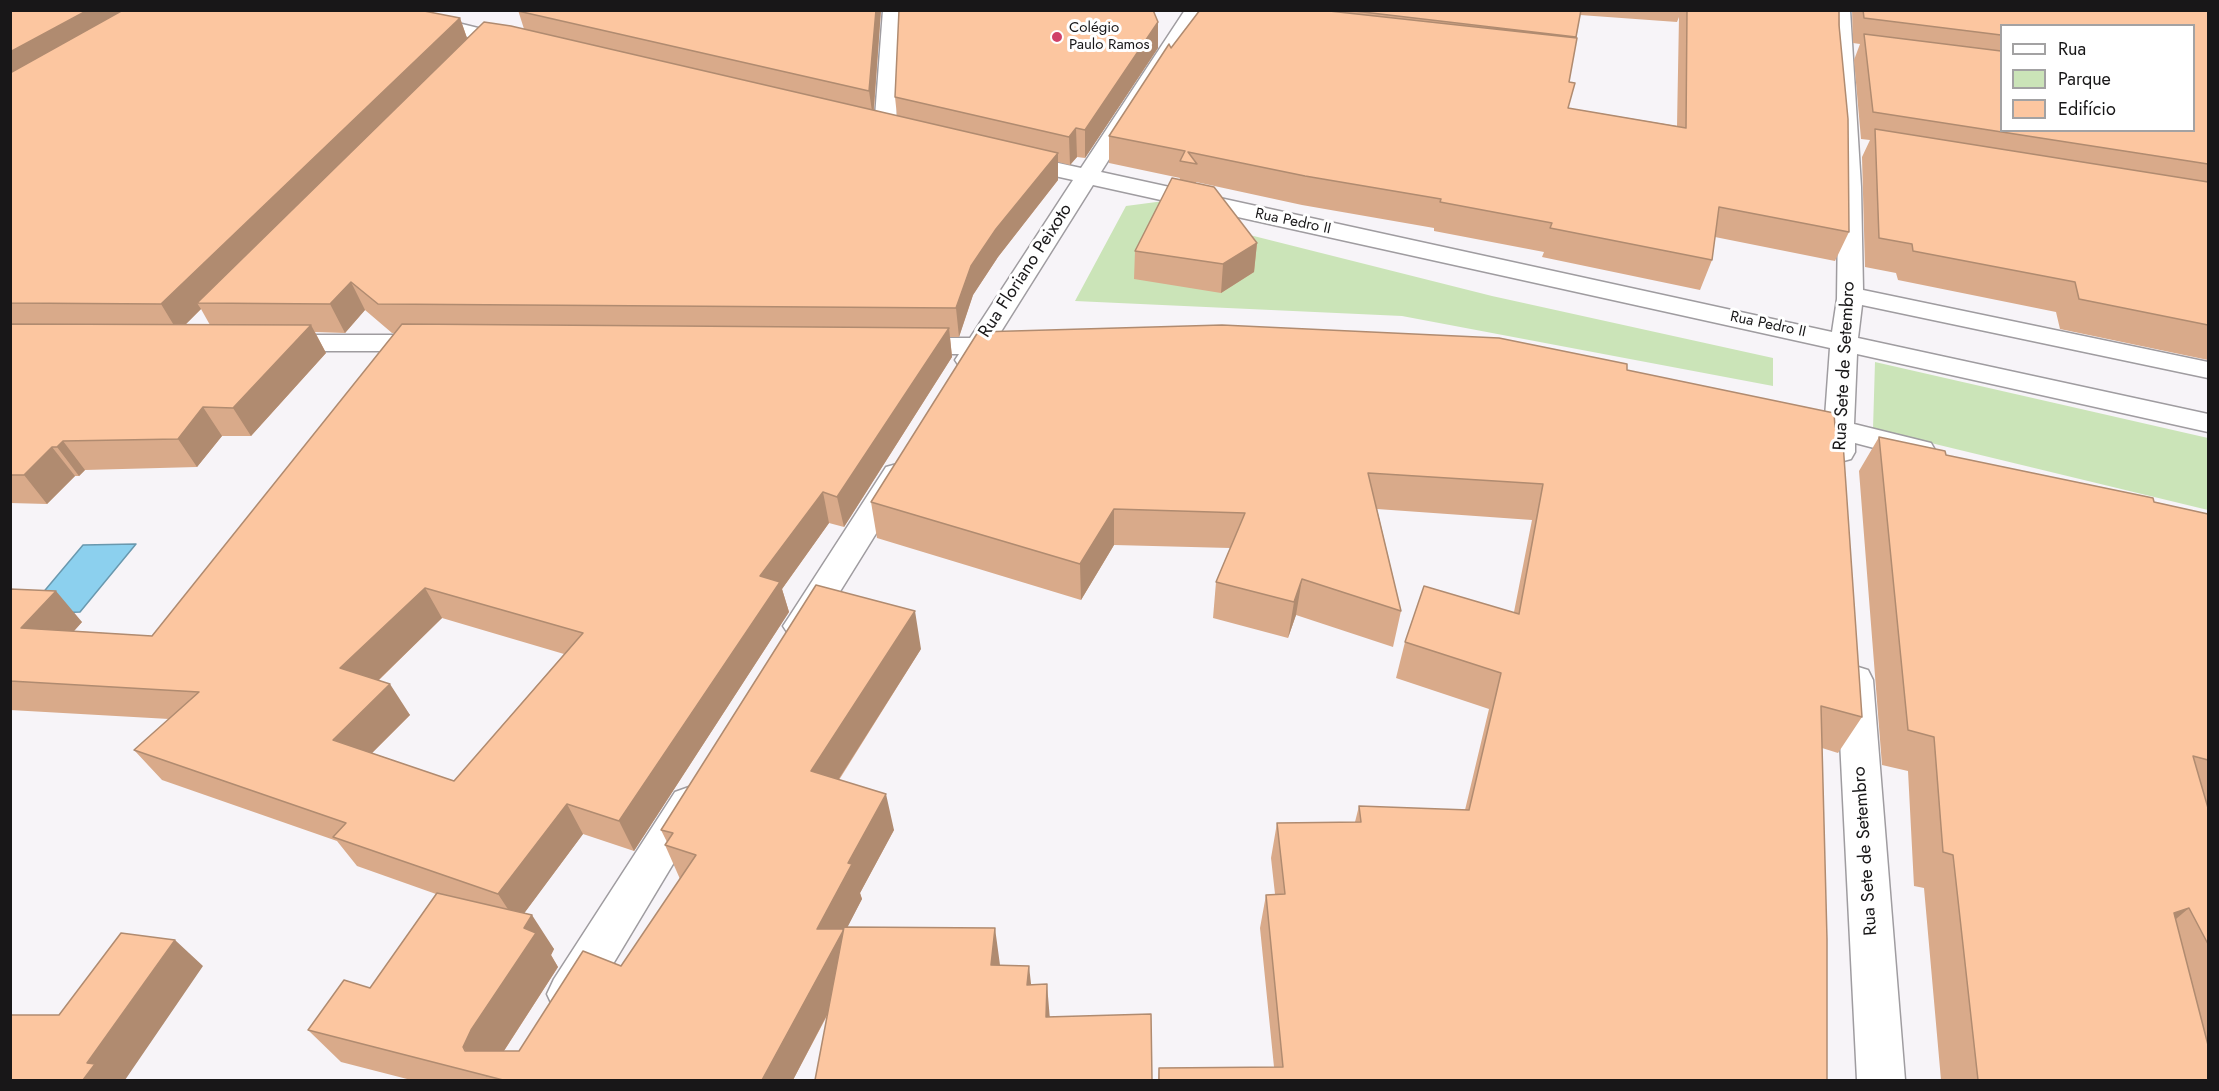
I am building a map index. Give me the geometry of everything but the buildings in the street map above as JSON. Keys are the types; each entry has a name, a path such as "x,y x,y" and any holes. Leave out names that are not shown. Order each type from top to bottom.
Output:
{"street":[{"path":"381,10 424,14 480,44 533,47"},
{"path":"885,130 892,10"},
{"name":"Rua Sete de Setembro","path":"1841,10 1853,51 1860,148 1839,430 1842,477"},
{"name":"Rua Floriano Peixoto","path":"952,386 1087,178 1200,14"},
{"name":"Rua Pedro II","path":"986,154 2208,423"},
{"path":"1850,295 2208,370"},
{"path":"256,342 458,344"},
{"path":"883,346 1038,347"},
{"path":"1770,413 1943,456"},
{"path":"788,648 914,447"},
{"name":"Rua Sete de Setembro","path":"1853,655 1881,1080"},
{"path":"554,1020 705,779"}],"green space":[{"path":"1164,201 1202,223 1492,296 1773,358 1773,386 1402,316 1075,301 1126,206"},
{"path":"1875,362 2208,438 2208,510 1873,429"}],"water":[{"path":"136,544 80,612 25,614 83,545"}],"place":[{"name":"Colégio Paulo Ramos","path":"1057,37"}]}
